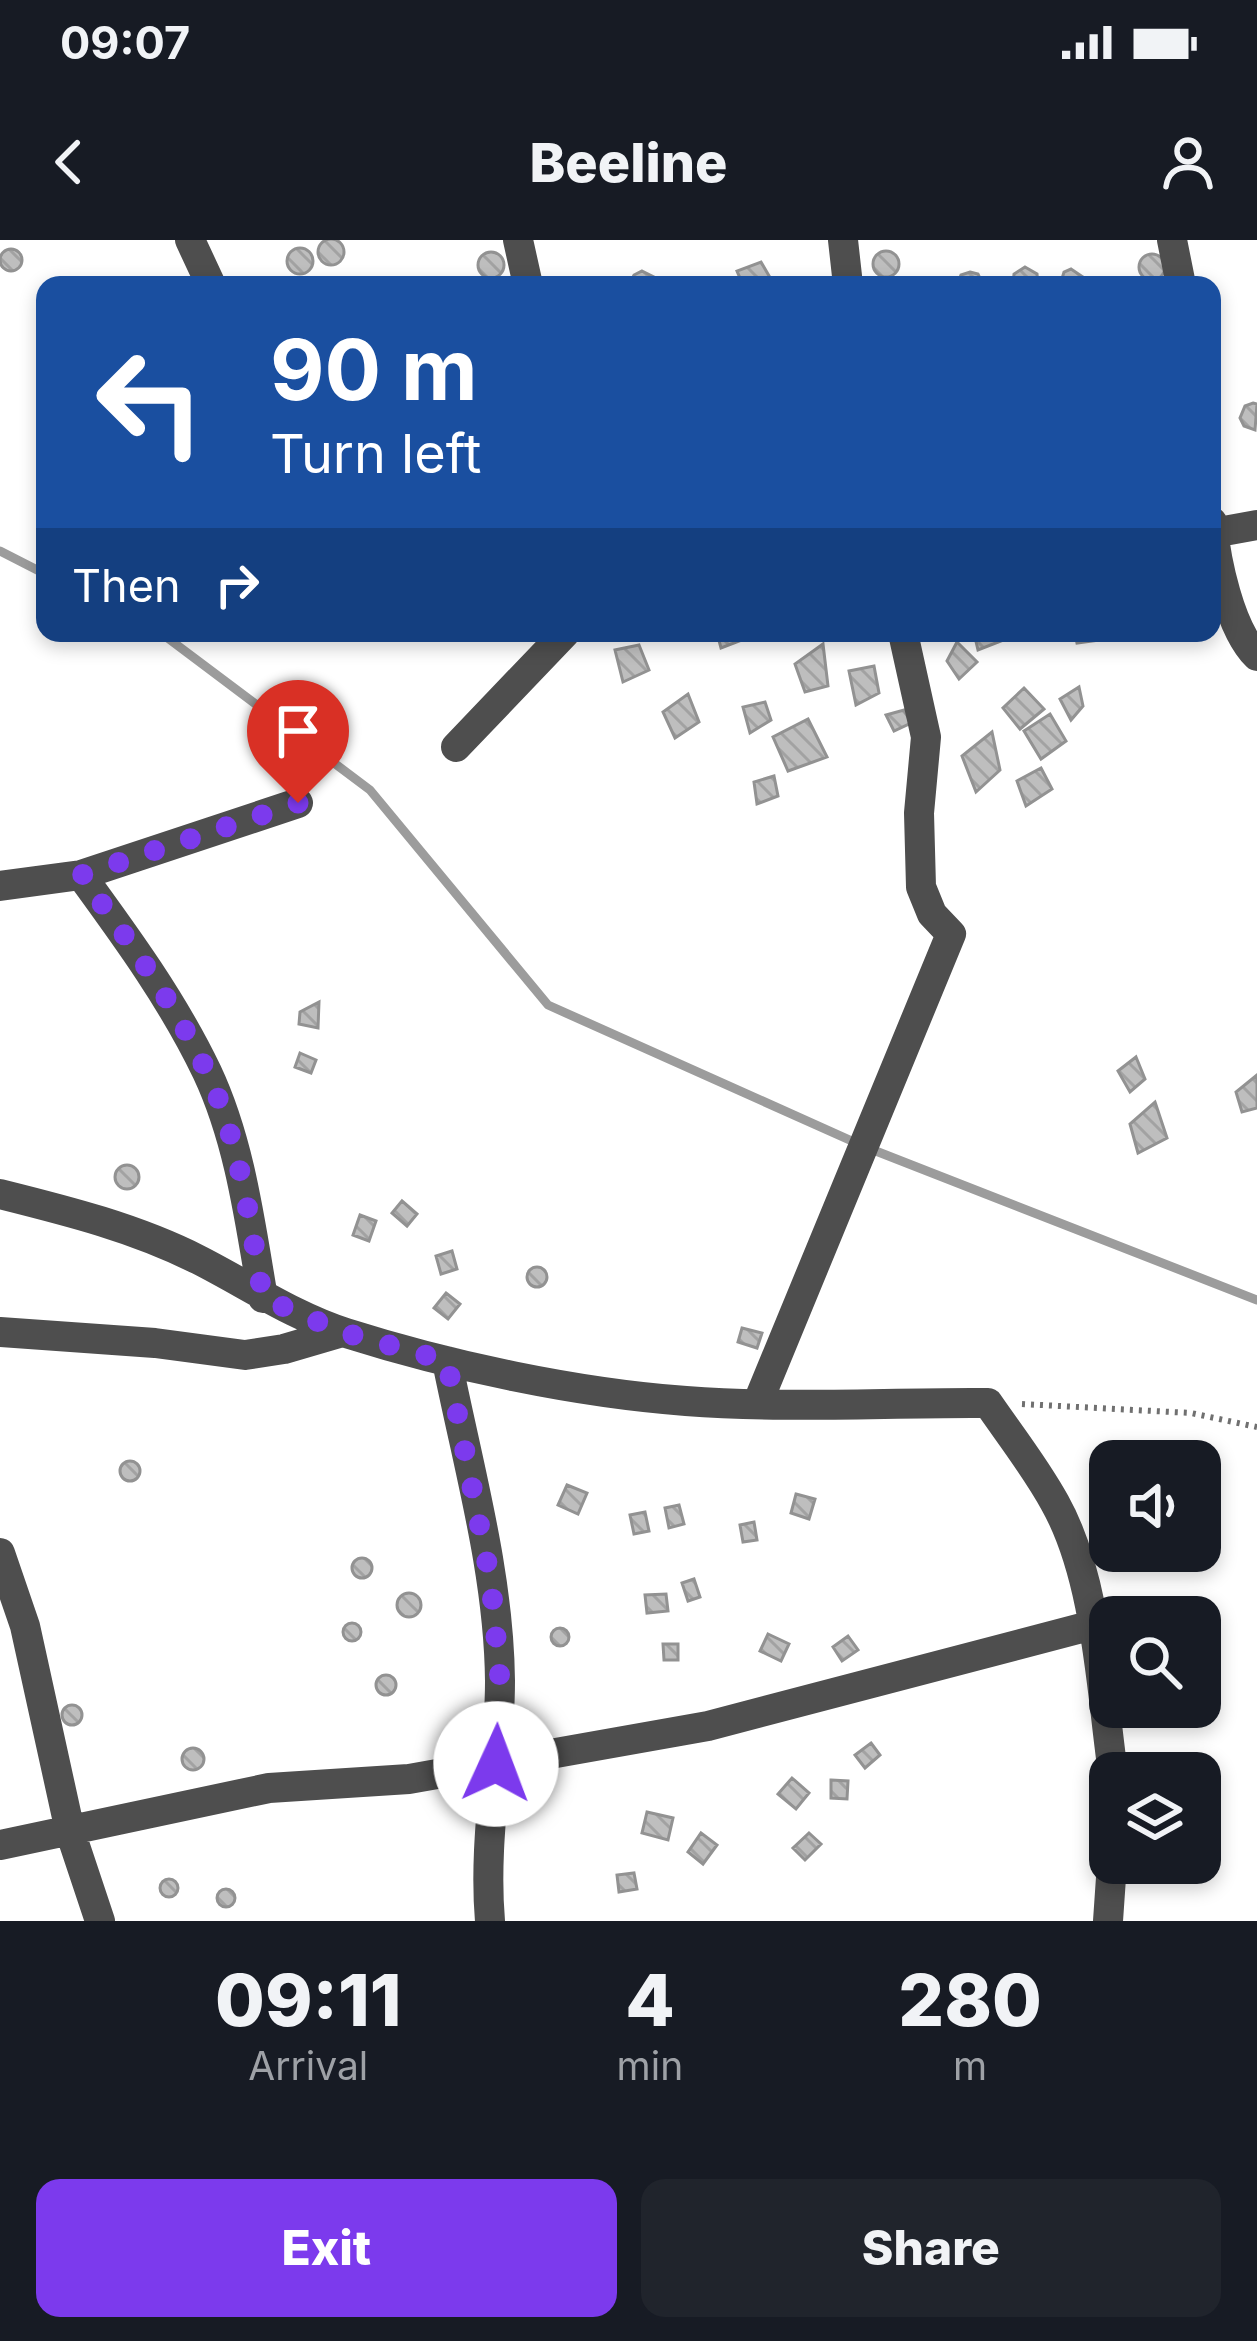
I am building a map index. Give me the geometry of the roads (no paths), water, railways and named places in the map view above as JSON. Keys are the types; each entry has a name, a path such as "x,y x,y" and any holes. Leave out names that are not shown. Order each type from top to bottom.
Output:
{"street":[{"path":"190,240 207,276"},
{"path":"518,240 526,276"},
{"path":"843,240 847,276"},
{"path":"1172,240 1179,276"},
{"path":"1221,544 1257,525"},
{"path":"1221,573 1236,620 1257,656"},
{"path":"456,747 556,642"},
{"path":"758,1402 951,934 932,914 921,886 919,813 926,736 905,642"},
{"path":"0,886 81,875 298,803"},
{"path":"81,875 146,964 208,1074 244,1189 263,1298"},
{"path":"0,1194 144,1234 263,1298 342,1332 447,1361 691,1402 988,1402 1056,1503 1073,1543 1089,1609"},
{"path":"0,1332 245,1355 342,1332"},
{"path":"447,1361 493,1600 500,1680 487,1886 490,1921"},
{"path":"0,1552 25,1626 70,1831 100,1921"},
{"path":"0,1845 269,1788 410,1780 708,1726 1089,1626"},
{"path":"1108,1921 1111,1884"}],"waterway":[{"path":"0,551 36,569"},
{"path":"173,642 370,790 548,1005 863,1146 1257,1300"}]}
